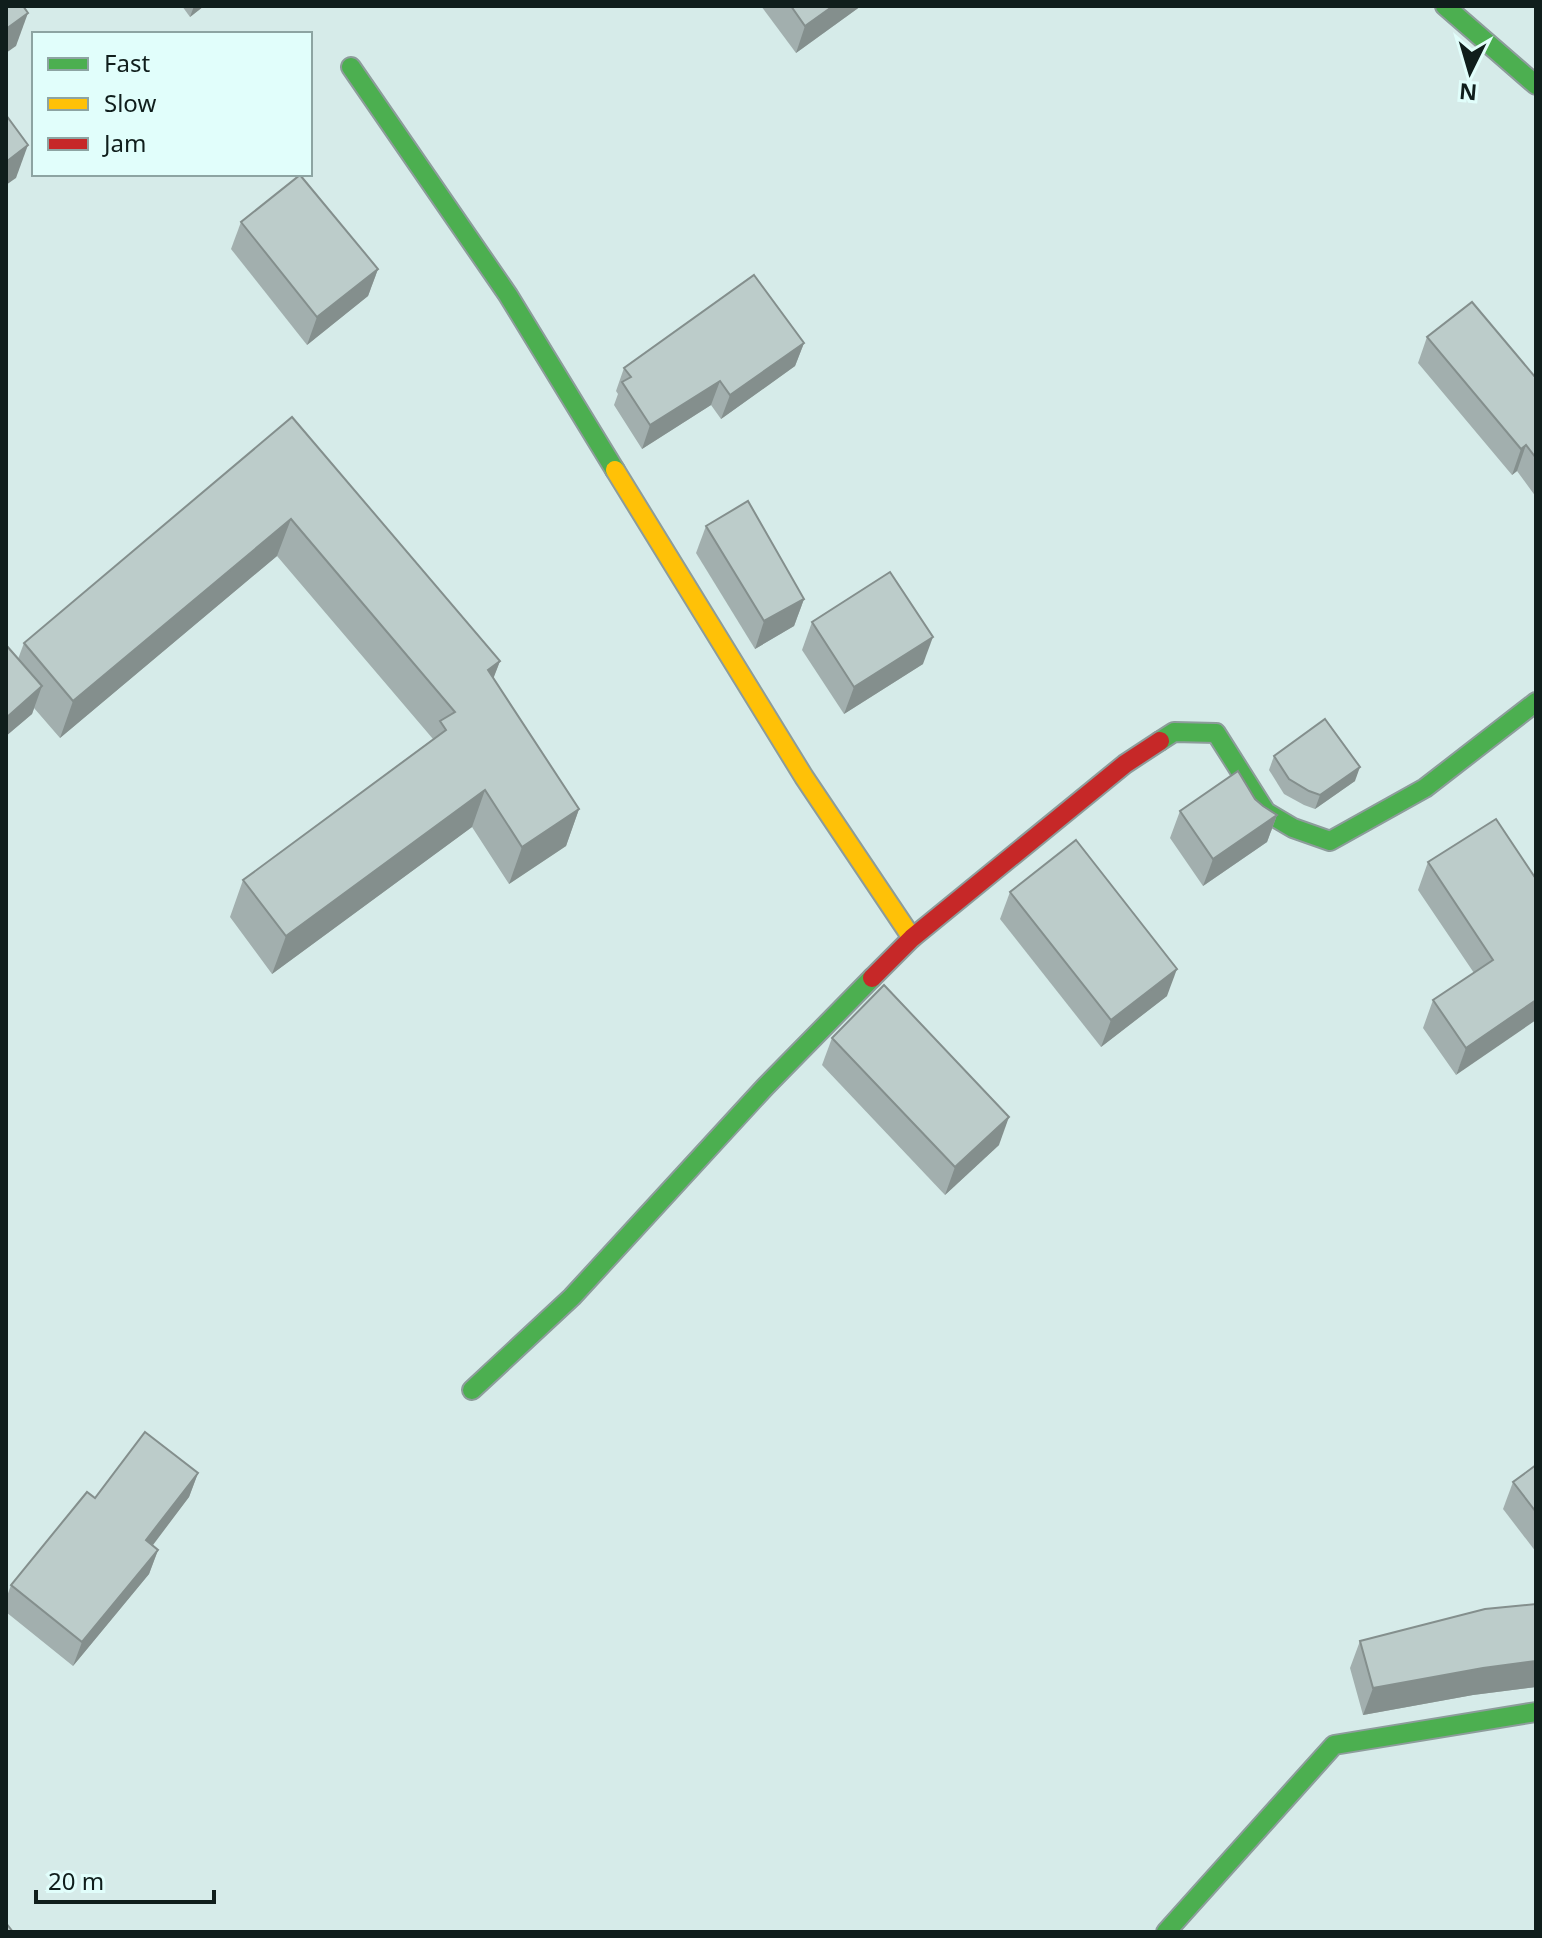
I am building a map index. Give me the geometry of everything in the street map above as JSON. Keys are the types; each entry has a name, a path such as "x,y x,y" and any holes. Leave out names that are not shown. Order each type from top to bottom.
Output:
{"street":[{"path":"1445,6 1536,85"},
{"path":"351,67 508,295 804,777 912,938"},
{"path":"472,1390 572,1297 765,1087 912,938 1125,764 1174,732 1216,733 1266,812 1293,828 1330,841 1425,788 1536,702"},
{"path":"1166,1932 1334,1745 1536,1712"}],"building":[{"path":"6,6 23,6 28,13 6,29"},
{"path":"791,6 833,6 805,26"},
{"path":"6,115 28,145 6,162"},
{"path":"301,176 378,269 317,317 241,222"},
{"path":"754,275 804,343 730,395 720,381 650,425 622,382 631,377 624,368"},
{"path":"1472,302 1536,378 1536,458 1526,445 1521,449 1427,337"},
{"path":"292,417 500,661 488,670 579,809 522,847 485,790 286,936 243,880 446,730 440,721 455,712 291,519 73,701 24,643"},
{"path":"748,501 804,599 764,621 706,526"},
{"path":"890,572 933,637 854,687 812,622"},
{"path":"6,645 42,686 6,718"},
{"path":"1325,719 1360,767 1320,795 1289,779 1274,756"},
{"path":"1238,771 1255,799 1277,815 1213,859 1180,811"},
{"path":"1496,819 1536,879 1536,1000 1466,1048 1433,1000 1493,960 1428,862"},
{"path":"1076,840 1177,969 1111,1020 1010,892"},
{"path":"884,985 1009,1117 955,1167 832,1038"},
{"path":"145,1432 198,1473 146,1540 158,1550 82,1642 11,1585 87,1492 95,1498"},
{"path":"1536,1465 1536,1512 1513,1482"},
{"path":"1536,1604 1536,1661 1373,1688 1360,1641 1485,1609"}],"traffic: fast":[{"path":"1445,6 1536,85"},
{"path":"351,67 508,295 615,470"},
{"path":"1160,741 1174,732 1216,733 1266,812 1293,828 1330,841 1425,788 1536,702"},
{"path":"472,1390 572,1297 765,1087 872,978"},
{"path":"1166,1932 1334,1745 1536,1712"}],"traffic: slow":[{"path":"615,470 804,777 912,938"}],"traffic: jam":[{"path":"872,978 912,938 1125,764 1160,741"}]}
